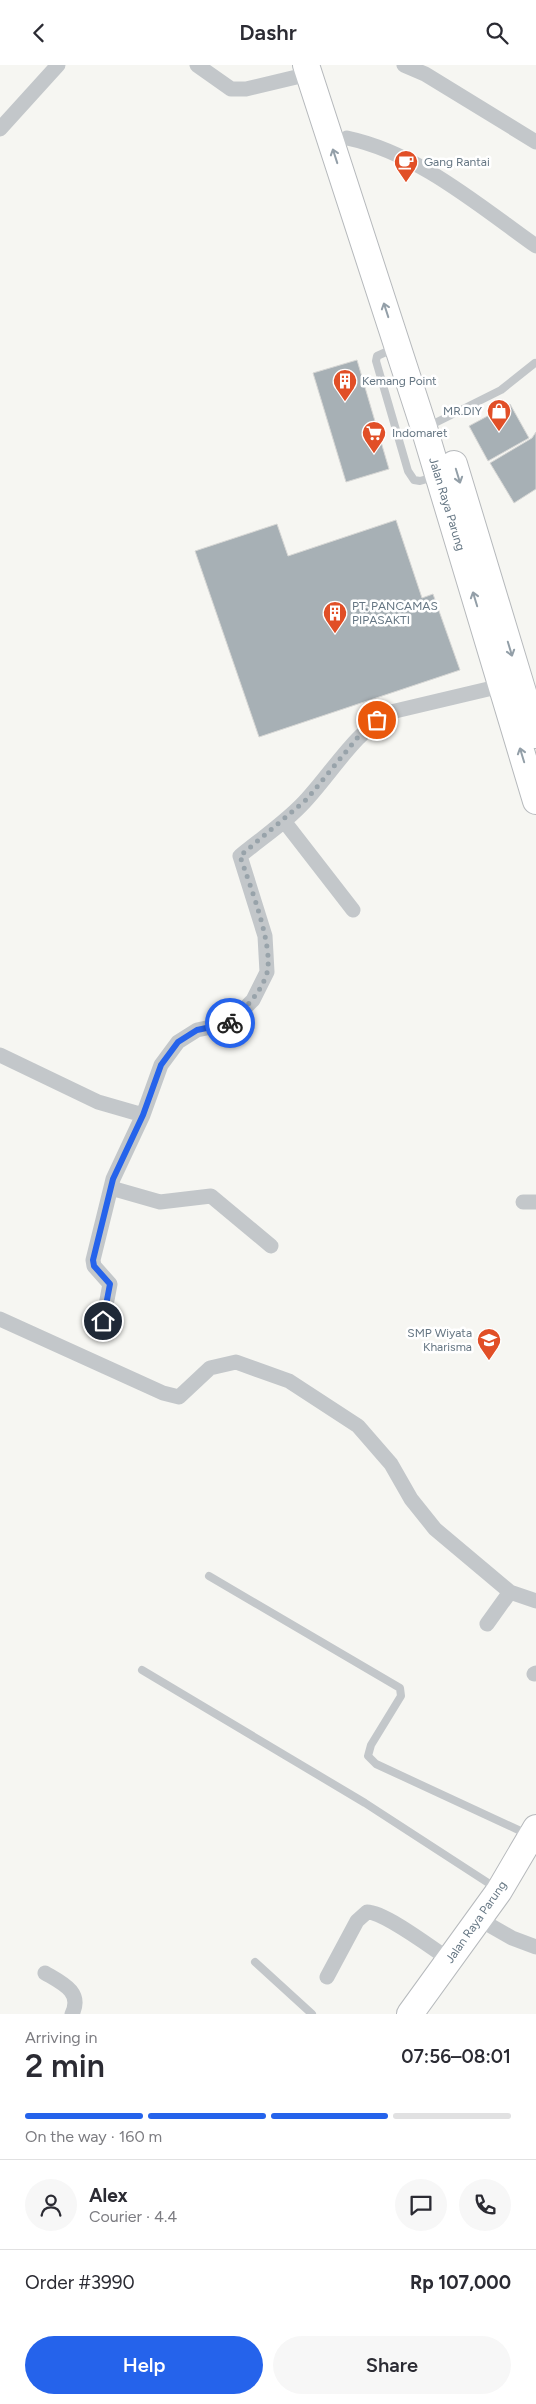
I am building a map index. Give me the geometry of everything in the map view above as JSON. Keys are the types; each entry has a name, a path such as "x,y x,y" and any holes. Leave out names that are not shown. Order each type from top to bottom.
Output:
{"highway":[{"name":"Jalan Raya Parung","path":"312,68 347,138 432,425 536,735"},
{"name":"Jalan Raya Parung","path":"312,68 398,347 432,425 438,476 536,801"},
{"name":"Jalan Raya Parung","path":"410,2014 499,1891 534,1839"},
{"name":"Jalan Raya Parung","path":"428,2014 491,1926 534,1839"}],"street":[{"path":"0,129 58,65"},
{"path":"197,65 231,89 246,89 312,68"},
{"path":"404,65 425,74 536,142"},
{"path":"347,138 372,143 443,181 536,246"},
{"path":"103,1321 110,1284 94,1266 93,1260 111,1188 143,1115 161,1065 178,1042 197,1030 230,1023 253,1000 267,972 265,936 240,856 284,821 307,799 363,731 377,720 391,712 501,685"},
{"path":"284,821 353,910"},
{"path":"0,1055 98,1102 143,1115"},
{"path":"111,1188 160,1202 211,1196 271,1246"},
{"path":"0,1319 163,1393 179,1397 210,1368 236,1362 289,1381 358,1426 391,1464 411,1499 435,1529 510,1592 536,1601"},
{"path":"487,1623 510,1592"},
{"path":"327,1977 358,1921 367,1912 375,1913 391,1921 450,1960"},
{"path":"491,1926 536,1947"},
{"path":"45,1973 67,1986 75,1995 76,2003 72,2014"}],"lane":[{"path":"398,347 377,356 376,361 408,471 414,480 420,481 438,476"},
{"path":"432,425 501,390 534,363"},
{"path":"209,1576 400,1688 401,1696 371,1745 368,1756 376,1764 534,1839"},
{"path":"142,1670 365,1803 499,1891"},
{"path":"255,1962 312,2014"}],"building":[{"name":"Kemang Point","path":"357,360 389,469 346,482 313,373"},
{"name":"MR.DIY","path":"510,404 529,438 488,461 469,426"},
{"path":"536,432 536,489 514,503 490,463 532,438"},
{"name":"PT. PANCAMAS PIPASAKTI","path":"396,520 422,598 433,594 460,670 259,737 195,551 277,524 288,556"}],"way so far":[{"path":"230,1023 253,1000 267,972 265,936 240,856 284,821 307,799 363,731 377,720"}],"place":[{"name":"Gang Rantai","path":"406,183"},
{"name":"Kemang Point","path":"345,402"},
{"name":"MR.DIY","path":"499,432"},
{"name":"Indomaret","path":"374,454"},
{"name":"PT. PANCAMAS PIPASAKTI","path":"335,634"},
{"name":"SMP Wiyata Kharisma","path":"489,1361"}],"route":[{"path":"103,1321 110,1282 94,1266 93,1260 113,1179 143,1115 161,1065 178,1042 197,1030 230,1023"}]}
